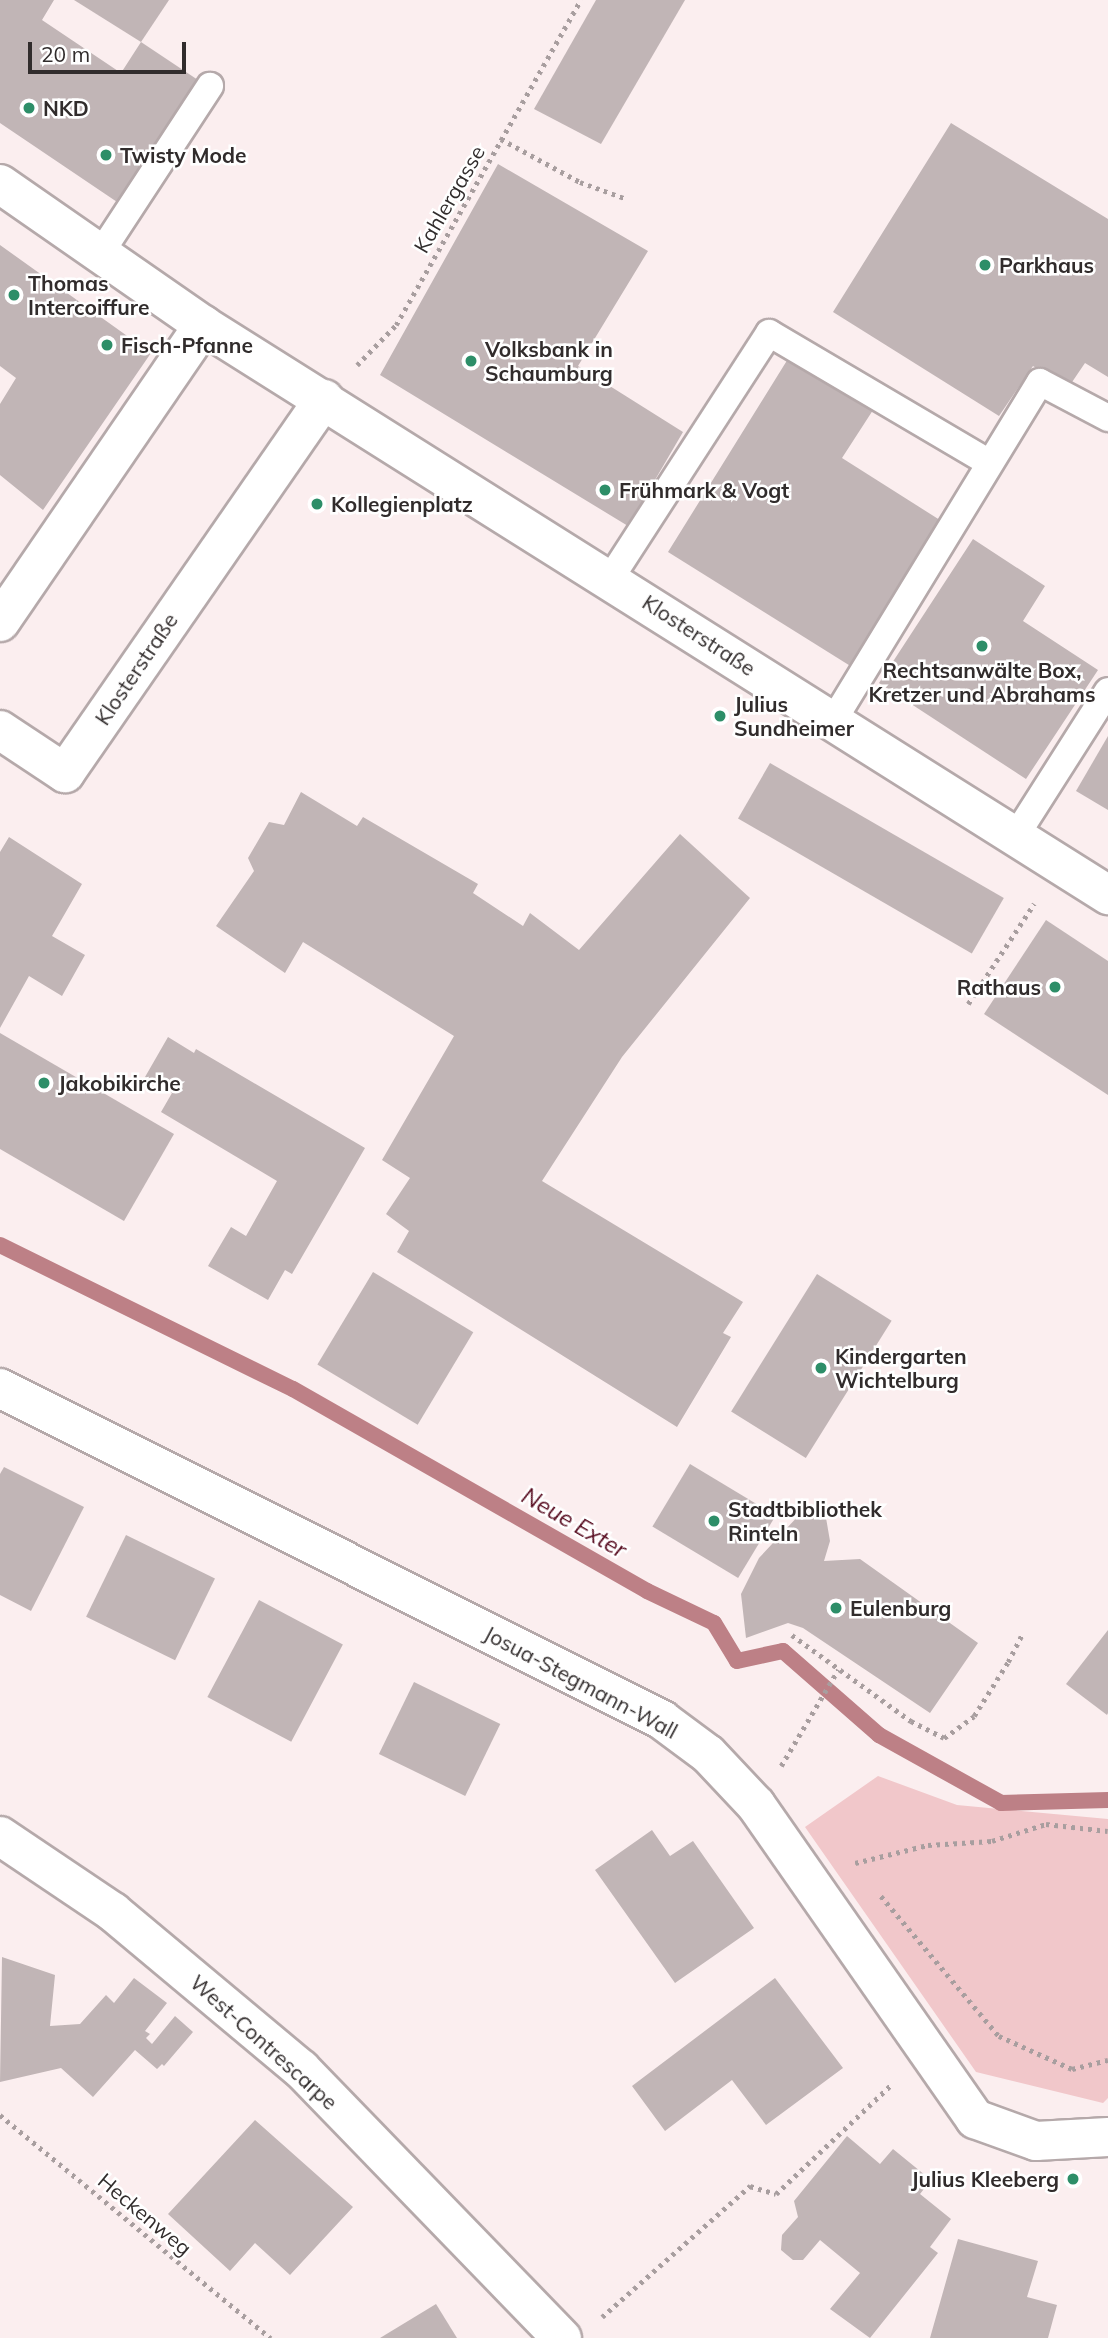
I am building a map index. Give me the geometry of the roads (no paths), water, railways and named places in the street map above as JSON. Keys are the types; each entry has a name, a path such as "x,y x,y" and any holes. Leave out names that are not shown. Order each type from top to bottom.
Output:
{"street":[{"name":"Klosterstraße","path":"0,184 203,324 1108,895"},
{"path":"0,622 203,324"},
{"name":"Klosterstraße","path":"0,730 65,773 324,399"},
{"name":"Josua-Stegmann-Wall","path":"0,1388 662,1720 708,1754 756,1805 975,2119 1036,2141 1108,2137"},
{"name":"West-Contrescarpe","path":"0,1836 113,1912 301,2069 562,2338"}],"lane":[{"path":"100,254 210,86"},
{"path":"610,579 769,333 990,463"},
{"path":"833,721 1040,382 1108,418"},
{"path":"1014,837 1108,691"}],"waterway":[{"name":"Neue Exter","path":"0,1245 293,1389 647,1591 714,1623 737,1661 783,1651 879,1735 1001,1803 1108,1800"}],"place":[{"name":"NKD","path":"29,108"},
{"name":"Twisty Mode","path":"106,155"},
{"name":"Parkhaus","path":"985,265"},
{"name":"Thomas Intercoiffure","path":"14,295"},
{"name":"Fisch-Pfanne","path":"107,345"},
{"name":"Volksbank in Schaumburg","path":"471,361"},
{"name":"Frühmark & Vogt","path":"605,490"},
{"name":"Kollegienplatz","path":"317,504"},
{"name":"Rechtsanwälte Box, Kretzer und Abrahams","path":"982,646"},
{"name":"Julius Sundheimer","path":"720,716"},
{"name":"Rathaus","path":"1055,987"},
{"name":"Jakobikirche","path":"44,1083"},
{"name":"Kindergarten Wichtelburg","path":"821,1368"},
{"name":"Stadtbibliothek Rinteln","path":"714,1521"},
{"name":"Eulenburg","path":"836,1608"},
{"name":"Julius Kleeberg","path":"1073,2179"}]}
